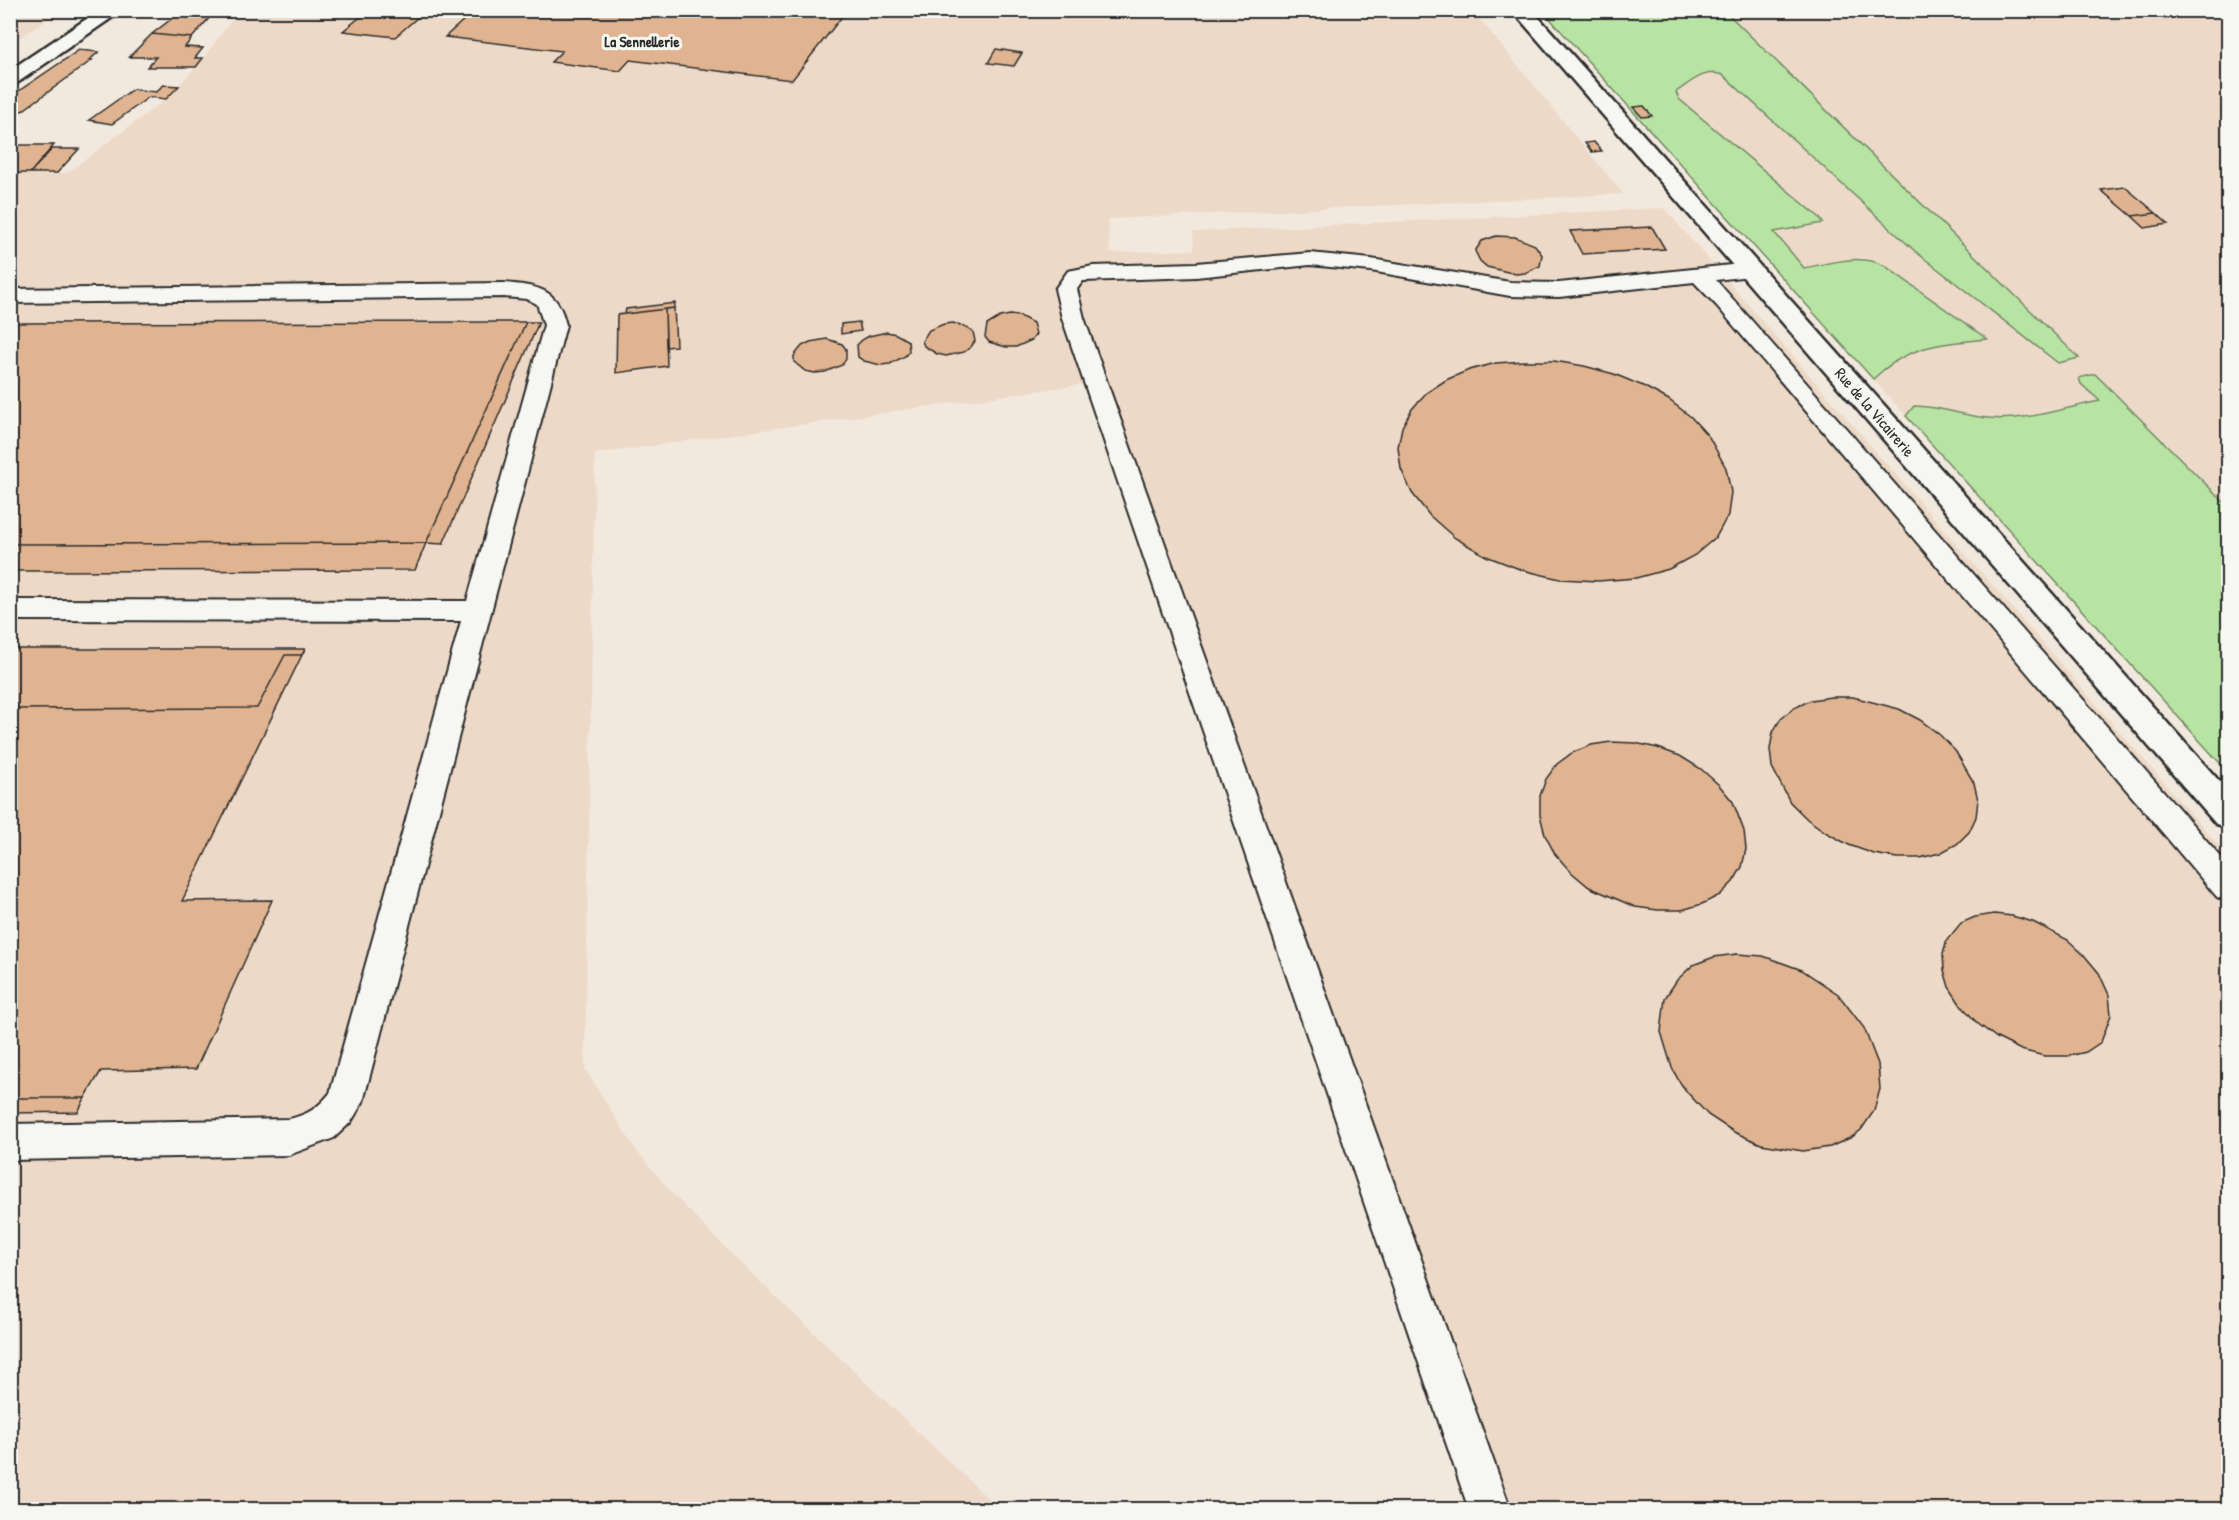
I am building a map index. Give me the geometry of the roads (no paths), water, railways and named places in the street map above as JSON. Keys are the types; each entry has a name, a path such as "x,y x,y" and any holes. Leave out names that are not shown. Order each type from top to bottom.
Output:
{"street":[{"path":"10,79 114,10"},
{"name":"Rue de la Vicairerie","path":"1521,10 2229,814"}],"lane":[{"path":"1490,1509 1081,341 1066,289 1076,276 1093,273 1196,270 1310,259 1371,264 1455,281 1510,289 1559,290 1750,270"},
{"path":"1700,276 1741,319 2229,887"},
{"path":"10,296 504,290 532,293 547,299 553,308 555,325 345,1102 331,1121 312,1131 289,1137 10,1142"},
{"path":"10,610 478,611"}],"district":[{"name":"La Sennellerie","path":"642,42"}]}
